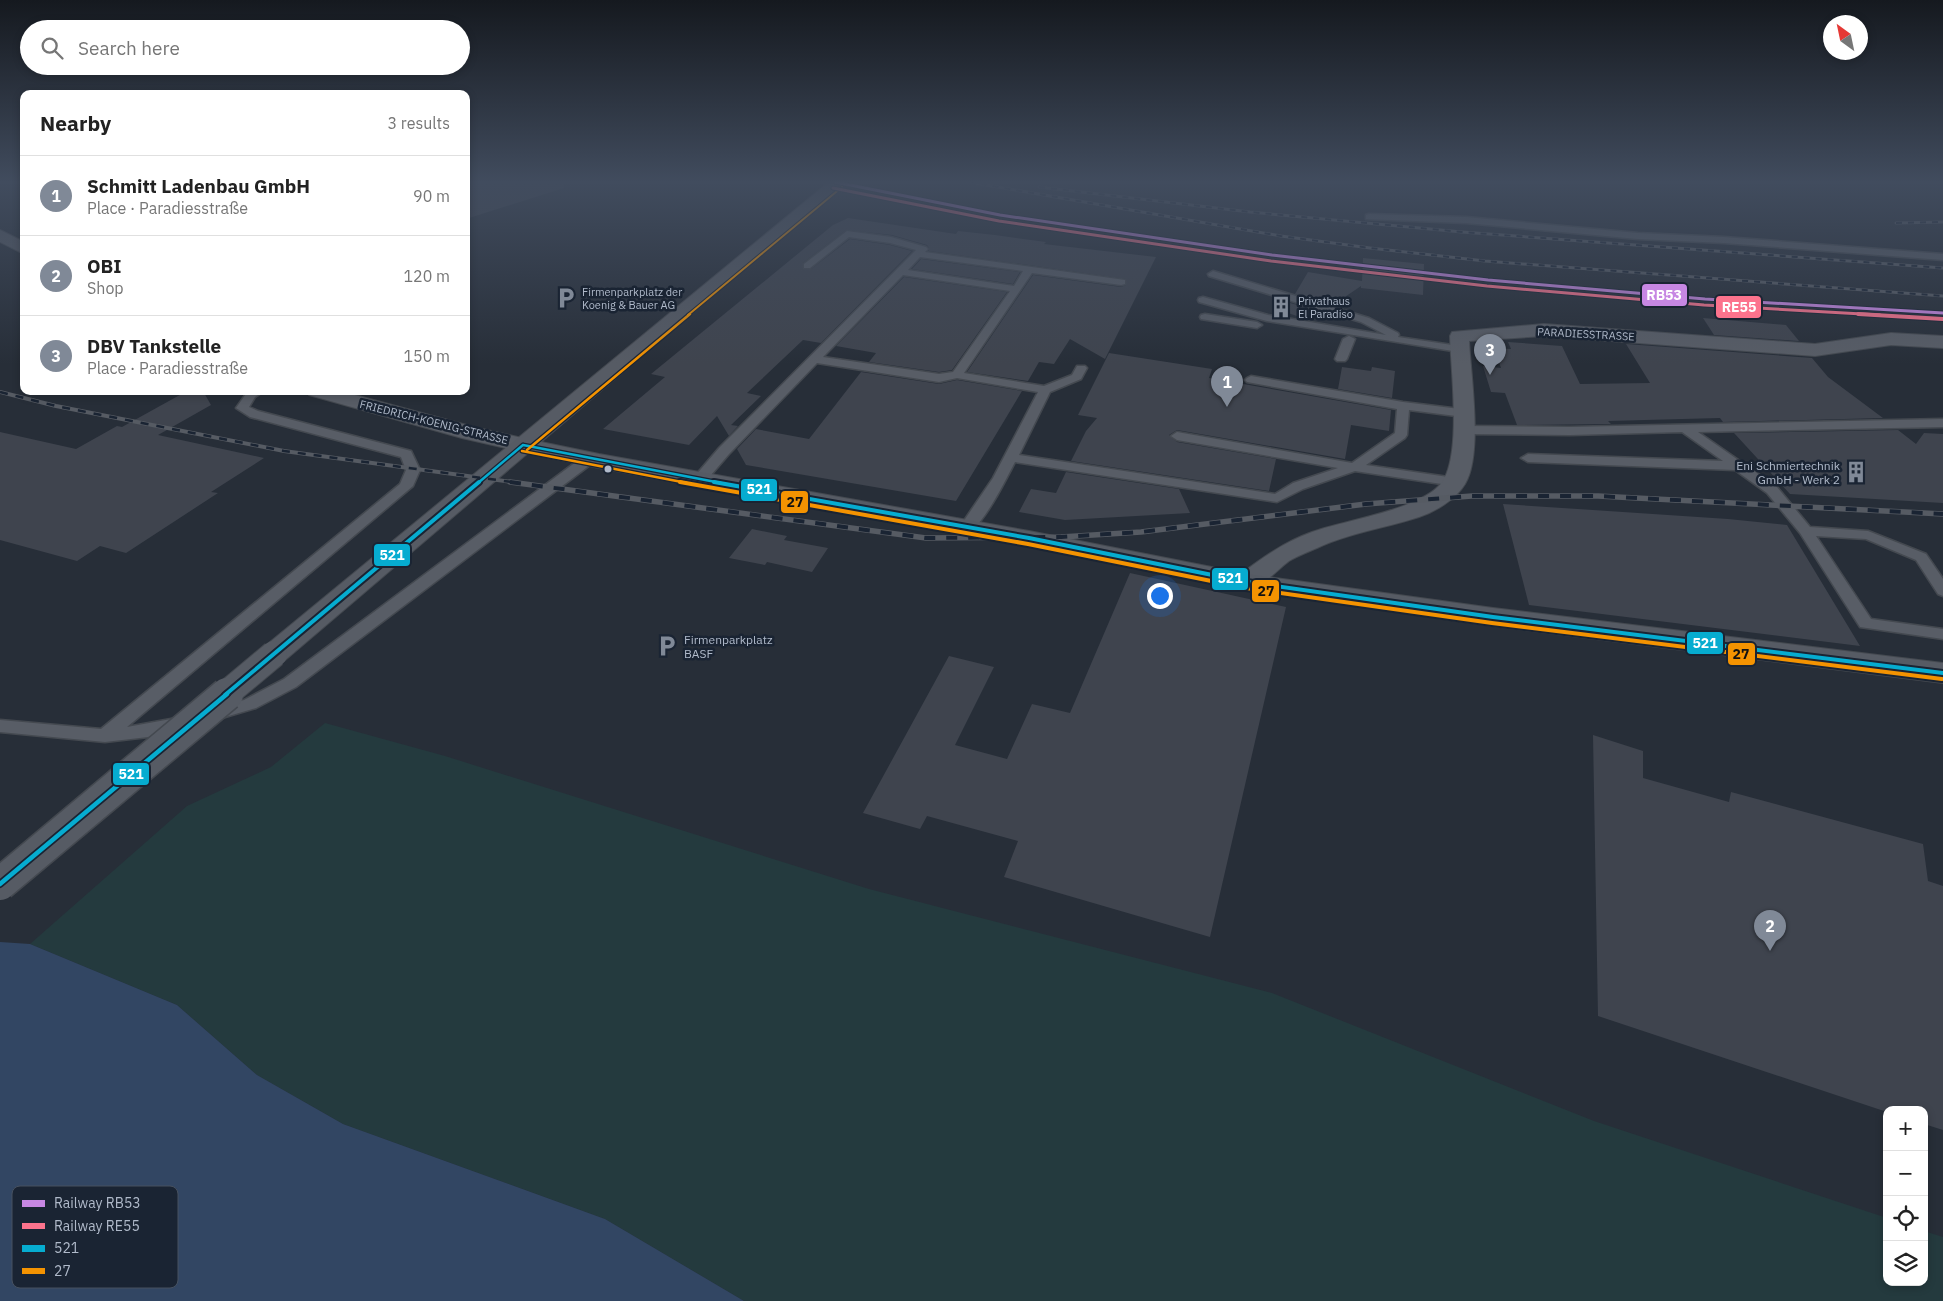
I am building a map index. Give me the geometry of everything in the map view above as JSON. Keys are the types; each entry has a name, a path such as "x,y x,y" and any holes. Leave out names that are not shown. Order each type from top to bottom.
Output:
{"main road":[{"path":"0,884 765,243"},
{"path":"523,445 1247,582 1493,617 1943,673"}],"street":[{"name":"PARADIESSTRASSE","path":"1459,352 1459,336 1544,330 1815,350 1891,339 1943,342"},
{"path":"1247,582 1282,555 1321,538 1413,511 1439,497 1455,482 1462,455 1464,422 1459,352"},
{"name":"FRIEDRICH-KOENIG-STRASSE","path":"330,395 470,434 523,445"}],"lane":[{"path":"806,266 836,243"},
{"path":"700,479 724,451 923,250 900,243"},
{"path":"1759,243 1943,257"},
{"path":"918,254 1121,282"},
{"path":"957,375 1030,270"},
{"path":"901,272 1016,289"},
{"path":"1213,274 1365,320 1407,342"},
{"path":"1203,300 1267,318 1459,352"},
{"path":"1205,317 1408,350 1459,352"},
{"path":"1342,359 1349,339"},
{"path":"815,359 939,378 957,375 1045,390 1077,377 1081,368"},
{"path":"1251,380 1403,406 1464,422 1570,430 1943,424"},
{"path":"966,528 982,508 1012,458 1045,390"},
{"path":"105,736 406,486 413,470 406,454 254,414 242,408 250,395"},
{"path":"1012,458 1277,498 1298,486 1354,467 1401,435 1403,406"},
{"path":"1684,428 1772,490 1806,531 1866,623 1943,634"},
{"path":"1177,436 1354,467 1455,482"},
{"path":"1528,458 1739,466"},
{"path":"0,726 105,736 148,731 250,704 290,683 589,459"},
{"path":"1806,531 1868,535 1921,557 1943,591"}],"green space":[{"path":"325,723 445,756 869,889 1272,993 1594,1121 1883,1217 1883,1286 1928,1286 1928,1232 1943,1237 1943,1301 744,1301 605,1219 343,1124 257,1075 177,1005 30,944 187,806 271,767"}],"water":[{"path":"0,942 30,944 177,1005 257,1075 343,1124 605,1219 744,1301 0,1301"}],"building":[{"path":"811,243 829,243 803,263 803,269 811,269 845,243 875,243 912,251 821,343 803,340 747,393 761,396 731,425 738,426 729,436 717,416 689,445 603,429 665,377 651,374"},
{"path":"919,243 1045,243 1044,244 1156,257 1105,359 1070,339 1054,364 1039,362 1028,381 967,372 1033,275 1121,287 1126,285 1126,279 929,251 927,245"},
{"path":"1363,258 1424,264 1423,295 1361,288 1361,286 1333,305 1295,294 1308,272 1362,281"},
{"path":"921,259 1020,272 1013,284 912,269"},
{"path":"904,277 1007,292 952,370 939,372 869,362 876,353 836,346"},
{"path":"1290,303 1322,312 1311,319 1306,319 1285,312"},
{"path":"1703,318 1786,325 1799,341 1714,335"},
{"path":"1508,342 1562,346 1580,384 1650,383 1626,344 1812,358 1828,377 1883,418 1723,422 1720,418 1608,421 1611,424 1517,425 1505,393 1491,392 1483,366 1501,368 1494,348 1511,349"},
{"path":"1109,353 1212,369 1209,378 1391,410 1389,431 1351,425 1345,459 1177,430 1169,435 1177,442 1276,459 1269,491 1071,461 1086,431 1097,418 1078,415"},
{"path":"1342,367 1371,371 1372,367 1395,371 1392,398 1338,389"},
{"path":"861,372 939,384 957,380 1022,391 956,501 746,465 737,449 756,429 809,439"},
{"path":"180,395 205,395 211,405 158,435 264,458 211,492 218,493 126,553 100,546 77,561 0,540 0,432 76,449 117,426 122,427"},
{"name":"Eni Schmiertechnik GmbH - Werk 2","path":"1898,430 1916,444 1924,433 1943,434 1943,503 1790,494 1734,433"},
{"path":"1066,472 1179,489 1190,513 1065,520 1019,512 1031,489 1056,493"},
{"path":"1503,504 1728,519 1787,525 1860,646 1529,605"},
{"path":"752,529 787,536 784,540 828,548 812,572 767,562 765,565 729,558"},
{"path":"1130,573 1286,607 1210,937 1004,877 1018,841 927,816 920,829 863,813 949,656 994,667 955,745 1007,759 1032,704 1070,713"},
{"path":"1593,735 1643,751 1643,778 1729,802 1731,792 1923,844 1928,881 1943,886 1943,1130 1928,1125 1928,1106 1883,1106 1883,1111 1598,1016"}],"railway":[{"path":"1331,243 1485,261 1943,296"},
{"path":"1605,243 1943,268"},
{"path":"0,392 56,406 284,451 519,483"},
{"path":"510,482 926,538 1061,537 1141,532 1366,504 1472,496 1598,496 1943,514"}],"rail line":[{"name":"RE55","path":"1147,243 1271,261 1487,286 1704,305 1943,319"},
{"name":"RB53","path":"1188,243 1272,255 1488,280 1705,299 1943,313"}],"transit line":[{"name":"27","path":"527,450 775,243"},
{"name":"521","path":"523,445 599,461 1029,538 1247,582 1493,617 1943,673"},
{"name":"521","path":"0,884 523,445"},
{"name":"27","path":"522,451 598,467 1028,544 1246,588 1492,623 1942,679"}],"place":[{"name":"Firmenparkplatz der Koenig & Bauer AG","path":"566,298"},
{"name":"Privathaus El Paradiso","path":"1281,307"},
{"name":"DBV Tankstelle","path":"1490,375"},
{"name":"Schmitt Ladenbau GmbH","path":"1227,407"},
{"name":"Eni Schmiertechnik GmbH - Werk 2","path":"1856,472"},
{"name":"Firmenparkplatz BASF","path":"667,646"},
{"name":"OBI","path":"1770,951"}]}
